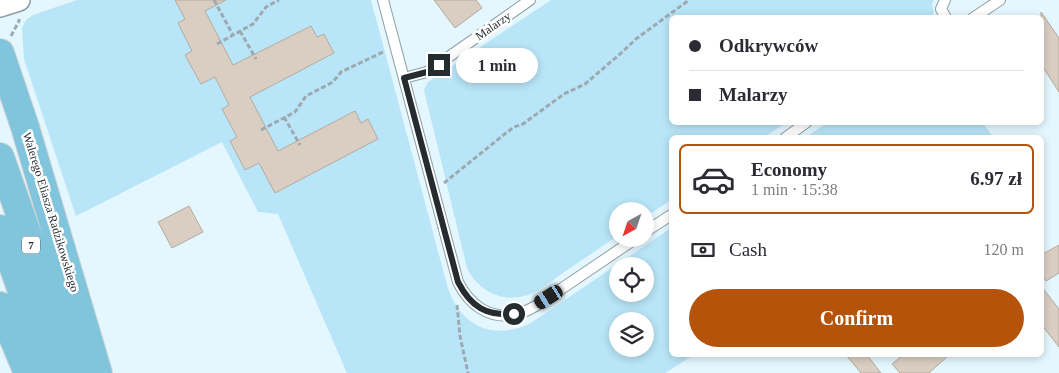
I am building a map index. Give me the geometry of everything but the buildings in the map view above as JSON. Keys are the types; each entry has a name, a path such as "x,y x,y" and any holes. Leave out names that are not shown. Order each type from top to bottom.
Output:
{"main road":[{"name":"Walerego Eliasza Radzikowskiego","path":"5,45 25,127 98,373"},
{"name":"7","path":"0,157 51,337 51,373"},
{"name":"7","path":"0,229 51,337 76,373"},
{"path":"0,306 28,373"}],"street":[{"path":"0,6 18,9"}],"lane":[{"path":"383,0 458,282 464,295 479,309 502,315 523,312 549,297 622,248"},
{"name":"Malarzy","path":"404,78 427,72 530,0"},
{"path":"944,15 941,9 945,0"},
{"path":"978,15 1000,0"},
{"path":"789,135 803,125"},
{"path":"654,226 669,215"}],"path":[{"path":"214,0 233,35"},
{"path":"217,44 254,24 266,7 279,0"},
{"path":"442,186 506,132 523,124 564,94 585,84 636,39 689,0"},
{"path":"5,45 19,21 18,9"},
{"path":"240,31 256,59"},
{"path":"261,130 295,112 306,96 334,82 341,72 388,50"},
{"path":"284,117 300,145"},
{"path":"457,305 460,336 468,373"}],"shaded area":[{"path":"77,0 371,0 447,285 452,299 460,310 469,320 490,330 503,331 517,328 531,323 609,270 609,302 654,302 654,257 628,257 642,248 654,248 654,240 669,229 669,357 691,357 665,373 347,373 278,214 258,212 222,142 76,216 24,59 22,28 26,20 33,15"},
{"path":"551,0 934,0 932,4 934,13 931,15 669,15 669,125 783,125 767,135 669,135 669,201 654,211 654,202 609,202 609,241 535,292 515,298 496,295 487,291 479,285 467,268 424,90 428,82"},
{"path":"824,125 984,125 992,135 809,135"}],"route":[{"path":"439,65 427,72 404,78 458,282 464,295 479,309 494,314 514,314"}]}
